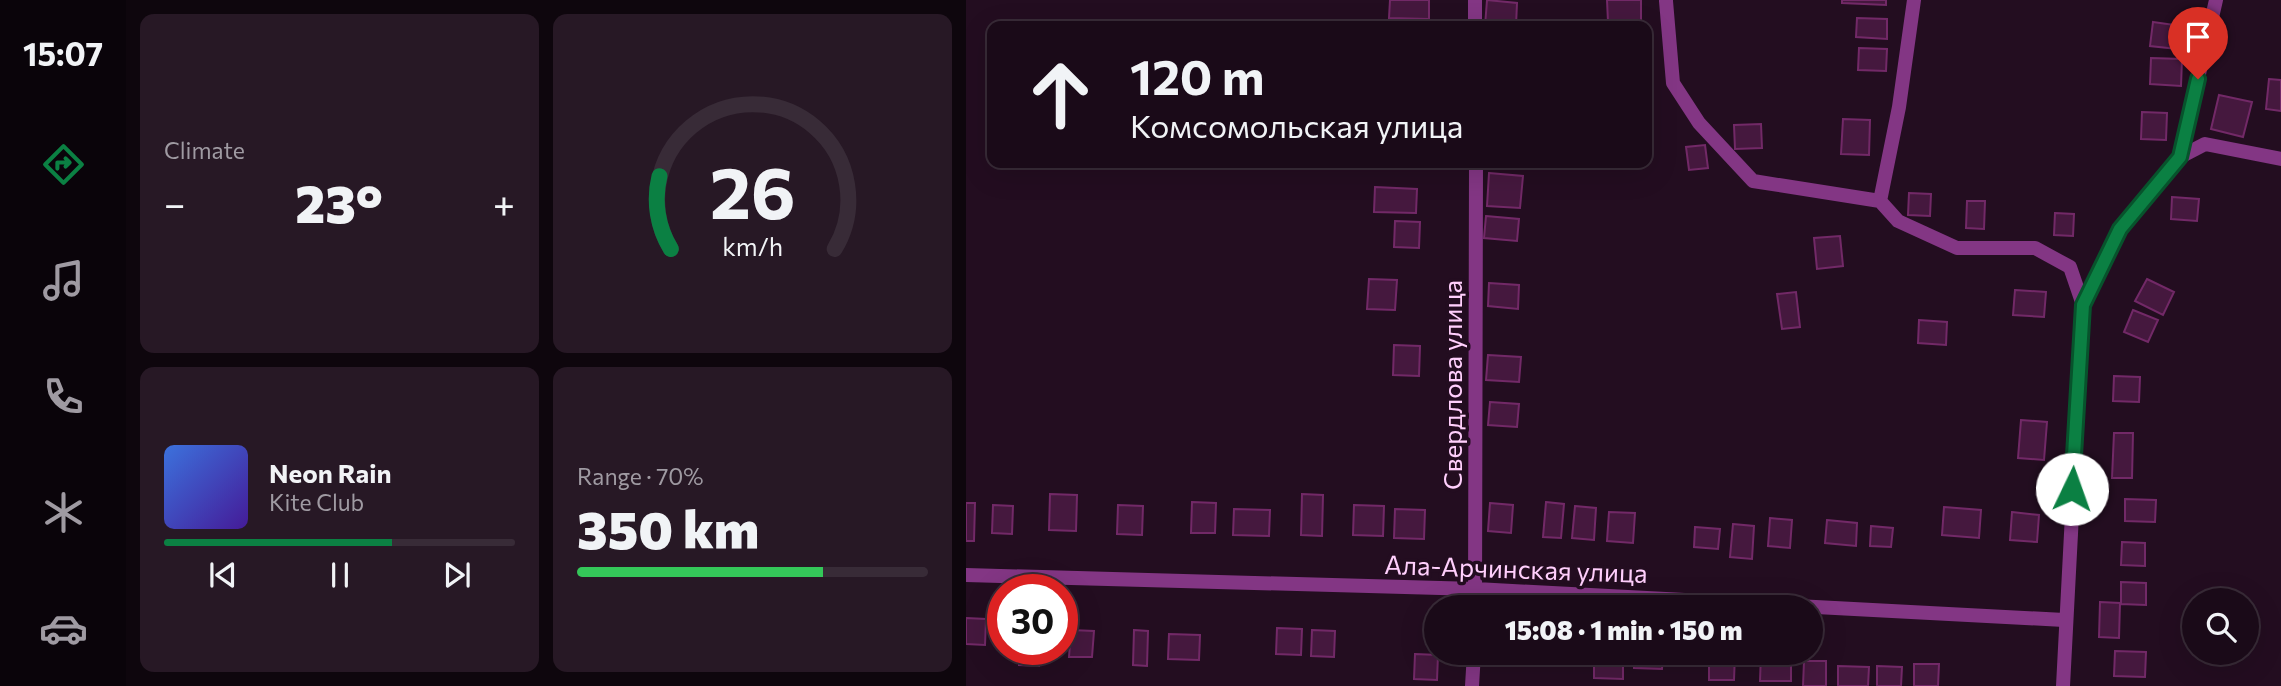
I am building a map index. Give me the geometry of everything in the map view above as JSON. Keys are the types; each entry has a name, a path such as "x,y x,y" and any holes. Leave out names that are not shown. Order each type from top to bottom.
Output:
{"street":[{"path":"1475,0 1475,21"},
{"path":"1880,201 1899,107 1914,0"},
{"path":"2180,157 2216,0"},
{"path":"1666,1 1673,83 1699,123 1753,181 1880,201 1898,221 1957,248 2035,248 2070,267 2083,305 2064,620 2063,686"},
{"path":"2083,305 2120,229 2180,157 2205,144 2281,159"},
{"name":"Свердлова улица","path":"1476,168 1476,595"},
{"name":"Ала-Арчинская улица","path":"966,575 1476,589 2064,620"},
{"path":"1472,686 1473,665"}],"building":[{"path":"1390,0 1429,0 1429,19 1389,18"},
{"path":"1487,0 1517,3 1516,21 1485,21"},
{"path":"1607,0 1641,0 1641,21 1608,21"},
{"path":"1842,0 1886,0 1886,5 1842,3"},
{"path":"1857,18 1887,19 1887,39 1856,37"},
{"path":"2153,22 2189,27 2186,50 2150,46"},
{"path":"1859,48 1887,49 1886,71 1858,70"},
{"path":"2151,58 2182,59 2181,86 2150,84"},
{"path":"2269,79 2281,80 2281,111 2266,109"},
{"path":"2219,95 2252,102 2243,137 2211,129"},
{"path":"2142,112 2167,113 2166,140 2141,139"},
{"path":"1843,119 1870,120 1869,155 1841,154"},
{"path":"1761,124 1762,148 1735,149 1734,125"},
{"path":"1705,145 1708,168 1689,170 1686,147"},
{"path":"1489,173 1523,176 1520,208 1487,206"},
{"path":"1375,187 1417,189 1416,213 1374,212"},
{"path":"1909,193 1931,194 1930,216 1908,215"},
{"path":"2172,197 2199,199 2197,221 2171,219"},
{"path":"1967,201 1985,201 1984,229 1966,228"},
{"path":"2055,213 2074,214 2073,236 2054,235"},
{"path":"1486,216 1519,219 1517,241 1484,238"},
{"path":"1395,221 1420,222 1419,248 1394,247"},
{"path":"1840,236 1843,266 1817,269 1814,238"},
{"path":"1369,279 1397,280 1395,310 1367,309"},
{"path":"2147,279 2174,292 2163,315 2135,301"},
{"path":"1489,283 1519,285 1518,309 1488,306"},
{"path":"2015,290 2046,292 2044,317 2013,315"},
{"path":"1796,292 1800,327 1782,329 1777,294"},
{"path":"2133,310 2158,320 2148,342 2124,332"},
{"path":"1919,320 1947,322 1946,345 1918,343"},
{"path":"1394,345 1420,346 1419,376 1393,375"},
{"path":"1488,355 1521,357 1519,382 1486,380"},
{"path":"2114,376 2140,377 2139,402 2113,401"},
{"path":"1490,402 1519,404 1517,427 1488,425"},
{"path":"2021,420 2047,422 2044,460 2018,458"},
{"path":"2114,433 2133,433 2132,478 2112,478"},
{"path":"1050,494 1077,495 1076,531 1049,530"},
{"path":"1302,494 1323,495 1322,536 1301,535"},
{"path":"2125,499 2156,500 2155,522 2125,521"},
{"path":"1192,502 1216,503 1215,533 1191,533"},
{"path":"1546,502 1564,504 1561,538 1543,537"},
{"path":"966,503 975,503 974,541 966,541"},
{"path":"1490,503 1513,505 1511,533 1488,531"},
{"path":"993,505 1013,506 1012,534 992,533"},
{"path":"1118,505 1143,506 1142,535 1117,534"},
{"path":"1354,505 1384,506 1383,536 1353,535"},
{"path":"1575,506 1596,508 1594,540 1572,538"},
{"path":"1944,507 1981,510 1979,538 1942,535"},
{"path":"1234,509 1270,510 1269,536 1233,535"},
{"path":"1395,509 1425,510 1424,539 1394,538"},
{"path":"1609,512 1635,513 1633,543 1607,541"},
{"path":"2012,512 2039,515 2037,542 2010,540"},
{"path":"1770,518 1792,520 1790,548 1768,546"},
{"path":"1827,520 1857,523 1856,546 1825,543"},
{"path":"1733,524 1754,526 1752,559 1730,557"},
{"path":"1871,526 1893,528 1891,547 1870,546"},
{"path":"1695,527 1720,529 1718,549 1694,547"},
{"path":"2122,542 2145,543 2145,566 2121,565"},
{"path":"2121,582 2146,583 2146,605 2121,604"},
{"path":"2100,602 2120,603 2119,638 2099,637"},
{"path":"966,618 986,619 985,645 966,644"},
{"path":"1277,628 1302,629 1301,655 1276,654"},
{"path":"1078,630 1094,631 1092,657 1078,657"},
{"path":"1134,630 1148,631 1147,666 1133,665"},
{"path":"1312,630 1335,631 1334,657 1311,656"},
{"path":"1169,634 1200,635 1199,660 1168,659"},
{"path":"2115,651 2146,652 2145,677 2114,676"},
{"path":"1415,654 1424,654 1424,665 1438,665 1437,680 1414,679"},
{"path":"1823,661 1826,661 1826,686 1803,686 1804,665 1823,665"},
{"path":"1914,664 1939,664 1938,686 1914,686"},
{"path":"1594,665 1623,665 1623,679 1594,678"},
{"path":"1634,665 1662,665 1662,669 1634,668"},
{"path":"1709,665 1735,665 1734,680 1709,680"},
{"path":"1761,665 1791,665 1791,681 1760,681"},
{"path":"1838,666 1869,667 1868,686 1838,686"},
{"path":"1877,666 1902,667 1901,686 1877,686"}],"route":[{"path":"2072,489 2083,305 2120,229 2180,157 2198,79"}]}
